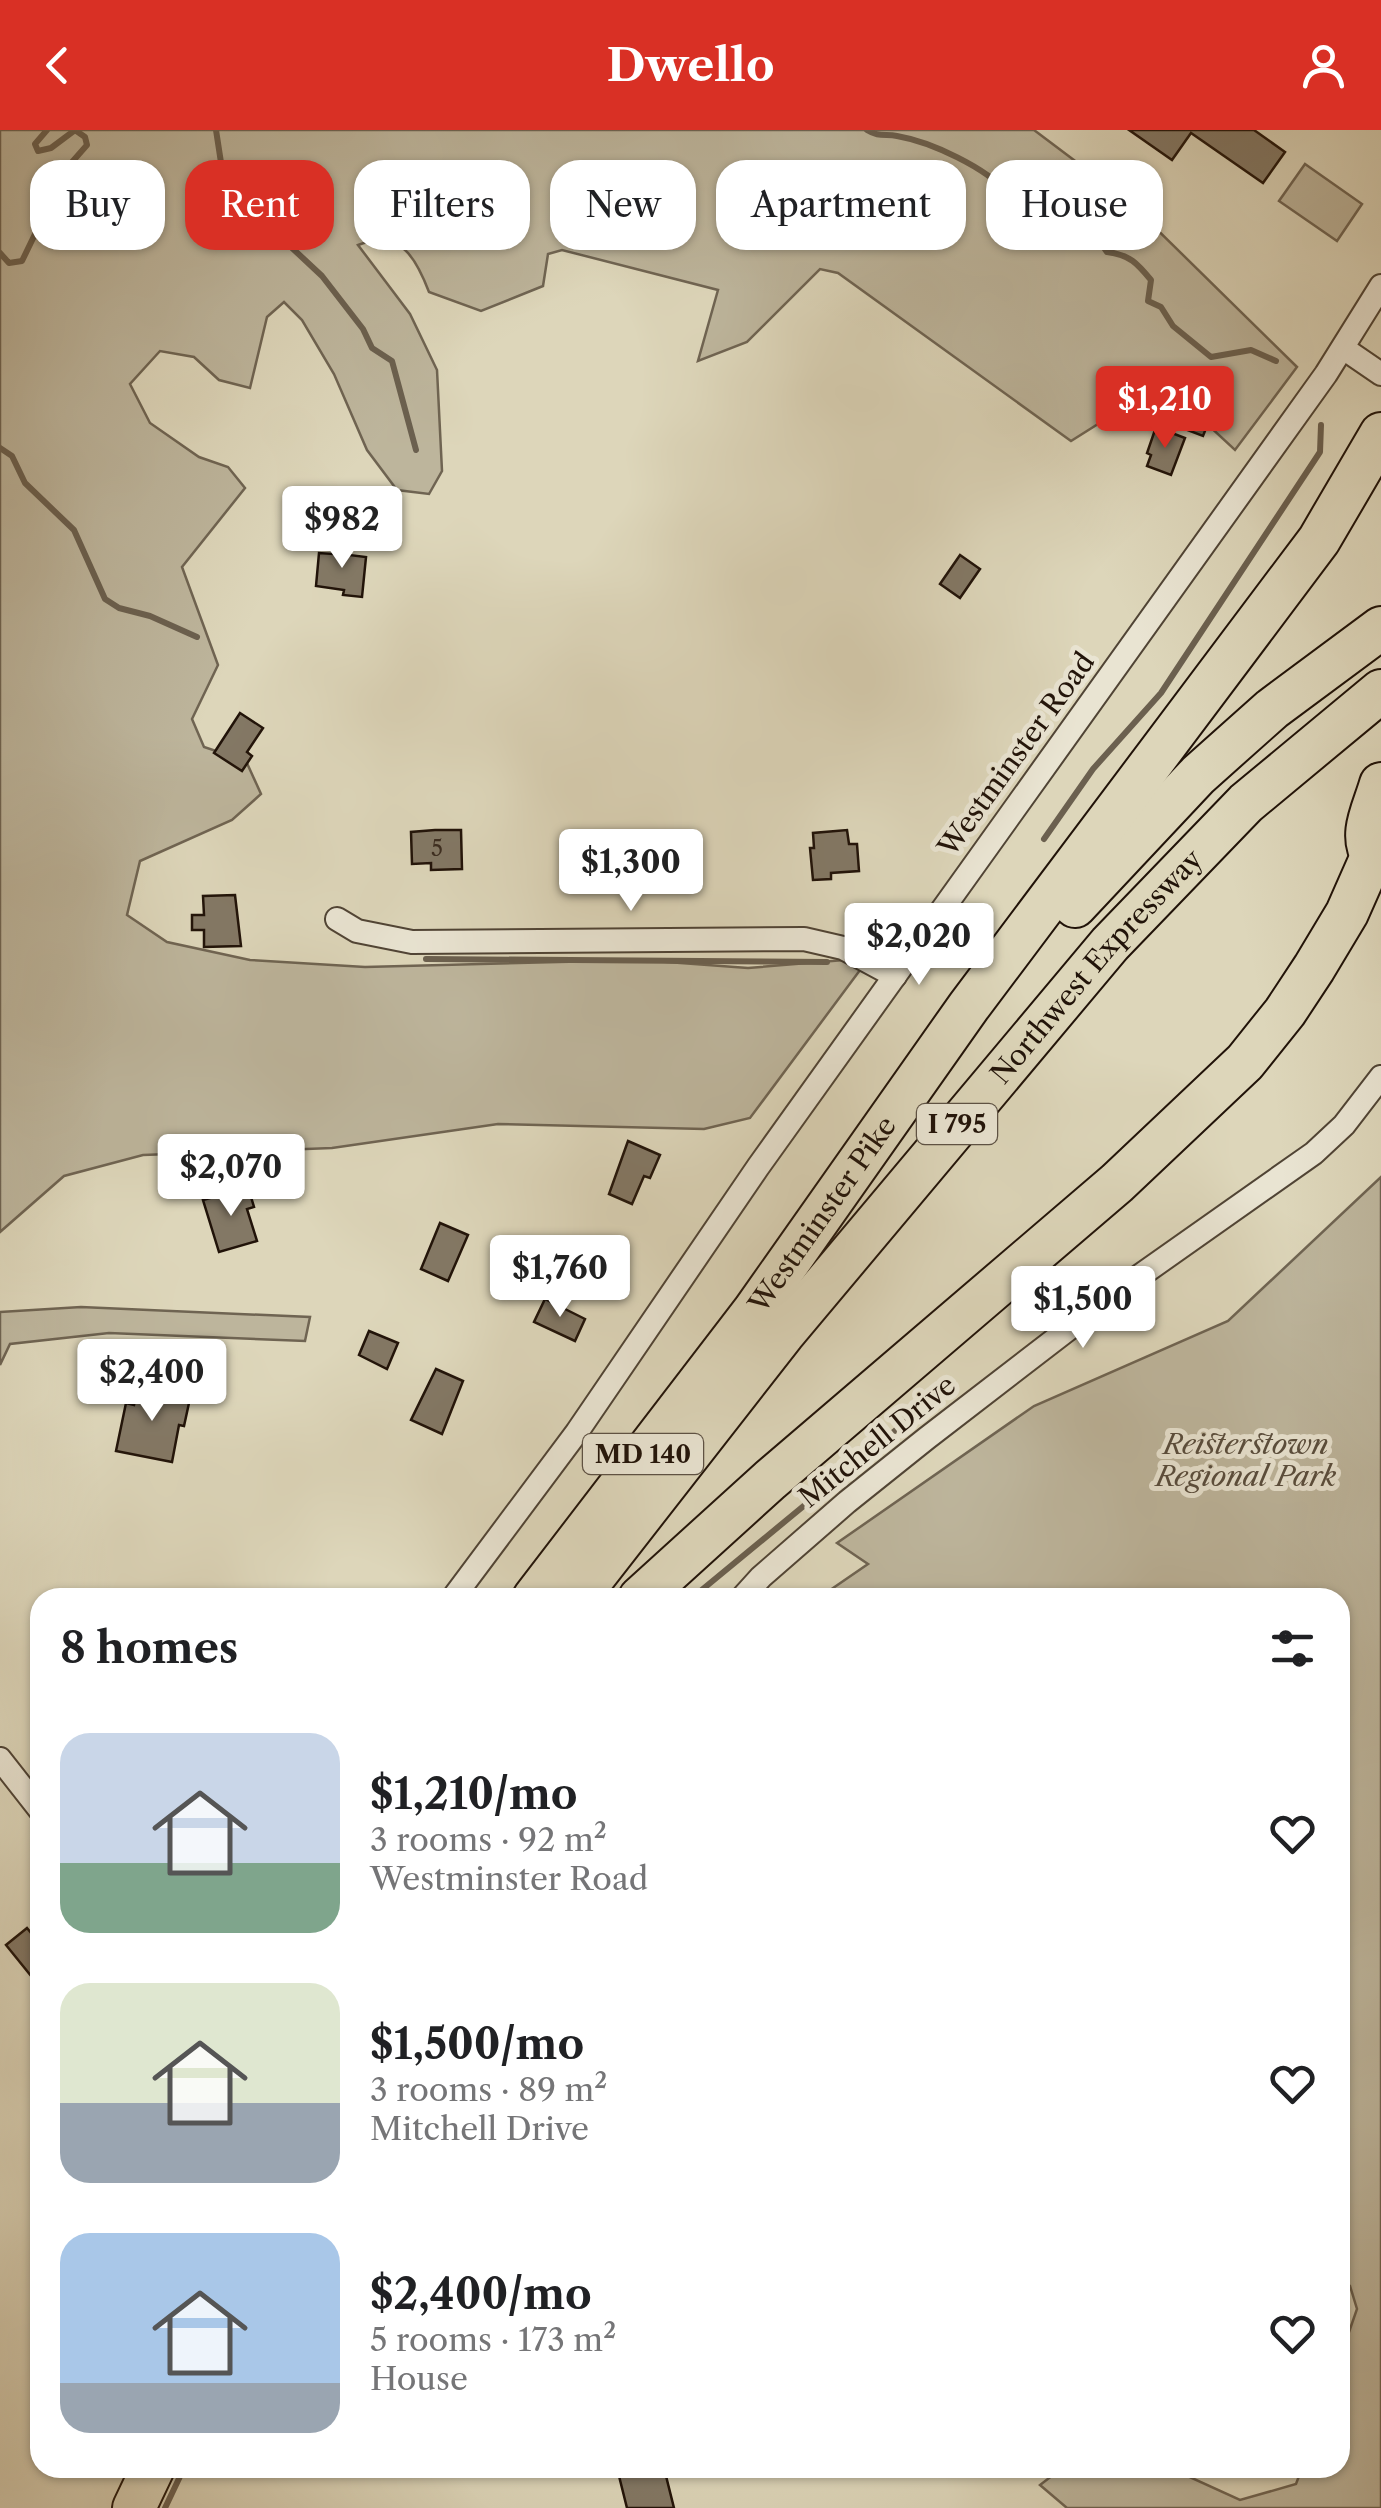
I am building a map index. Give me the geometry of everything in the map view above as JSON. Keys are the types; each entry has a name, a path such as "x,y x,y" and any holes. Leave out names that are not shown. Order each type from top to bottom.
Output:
{"highway":[{"name":"Westminster Pike","path":"542,1588 754,1311 969,1006 1320,540 1381,434"},
{"name":"Northwest Expressway","path":"754,1311 856,1187 999,998 1110,867 1198,775 1257,722 1381,628"},
{"name":"Northwest Expressway","path":"584,1588 783,1334 1110,944 1246,803 1381,691"},
{"path":"651,1588 799,1454 1117,1183 1245,1062 1314,968 1379,854 1367,847 1366,835 1381,784"},
{"path":"104,2508 118,2478"},
{"path":"134,2508 149,2478"}],"street":[{"name":"Westminster Road","path":"460,1588 577,1432 758,1167 1343,348 1381,286"},
{"path":"1343,348 1381,374"},
{"path":"336,918 357,931 412,942 804,939 844,948 895,976"},
{"name":"Mitchell Drive","path":"752,1588 847,1502 941,1427 1114,1294 1314,1154 1344,1126 1381,1077"},
{"path":"0,1759 30,1797"}],"green space":[{"path":"0,130 1034,130 1074,160 986,160 986,250 1163,250 1163,235 1297,367 1235,450 1192,410 1125,407 1071,441 838,273 820,269 747,342 698,361 718,290 562,250 548,254 543,286 481,311 429,292 405,250 530,250 530,160 354,160 354,250 362,250 410,314 437,370 442,471 429,494 397,490 367,450 334,374 302,320 284,302 267,317 250,388 219,380 194,357 160,351 130,384 150,423 199,457 228,467 245,488 182,567 218,665 192,719 204,747 246,761 261,794 232,820 140,861 127,915 167,942 250,960 365,967 640,960 748,968 869,958 750,1118 704,1129 498,1124 332,1148 143,1155 64,1176 0,1232"},
{"path":"1305,164 1362,204 1337,241 1279,201"},
{"name":"Reisterstown Regional Park","path":"1381,1177 1381,2508 1067,2508 1040,2485 1049,2478 1192,2478 1240,2500 1296,2484 1298,2478 1350,2478 1350,2329 1357,2309 1350,2286 1350,1588 833,1588 868,1564 837,1543 1034,1406 1228,1321"},
{"path":"81,1307 310,1317 305,1341 109,1333 10,1344 0,1365 0,1312"}],"building":[{"path":"1129,130 1254,130 1285,152 1263,183 1191,133 1172,160"},
{"path":"1185,406 1211,416 1203,436 1177,426"},
{"path":"1156,427 1185,438 1171,475 1147,466"},
{"path":"334,545 350,547 349,555 366,557 362,597 316,586 319,553 333,554"},
{"path":"960,555 980,569 960,598 940,584"},
{"path":"240,713 263,728 247,752 252,756 242,771 214,753"},
{"path":"461,830 462,869 431,870 431,863 412,864 411,832"},
{"path":"847,830 849,844 857,844 859,871 831,873 831,879 813,880 813,833"},
{"path":"609,841 625,841 625,853 639,853 639,887 592,887 592,852 609,853"},
{"path":"235,895 241,946 204,947 204,930 192,930 192,915 204,915 203,896"},
{"path":"628,1141 660,1155 650,1178 644,1176 632,1204 609,1194"},
{"path":"248,1187 254,1207 247,1209 257,1241 219,1252 203,1200"},
{"path":"440,1223 468,1235 448,1281 421,1269"},
{"path":"545,1299 585,1319 575,1341 534,1322"},
{"path":"369,1331 398,1343 387,1369 359,1355"},
{"path":"436,1369 463,1381 442,1434 411,1420"},
{"path":"139,1381 162,1385 160,1397 189,1403 184,1426 179,1425 172,1462 116,1451 126,1403 134,1405"},
{"path":"27,1928 30,1932 30,1975 6,1945"},
{"path":"620,2478 666,2478 674,2508 627,2508"}],"waterway":[{"path":"0,253 9,263 22,261 53,207 58,178 87,145 85,137 75,130 51,148 38,151 35,144 47,130"},
{"path":"216,130 224,182 269,203 291,247 322,276 363,329 372,348 392,361 416,450"},
{"path":"867,130 942,150 986,174 1008,193 1050,197 1078,218 1107,252 1127,258 1141,269 1151,280 1148,301 1161,307 1173,326 1211,357 1251,350 1276,361"},
{"path":"1044,839 1093,769 1161,693 1320,452 1321,425"},
{"path":"0,448 12,456 25,483 74,530 105,599 197,637"},
{"path":"426,959 827,962"},
{"path":"704,1588 925,1406"},
{"path":"165,2508 179,2478"}]}
